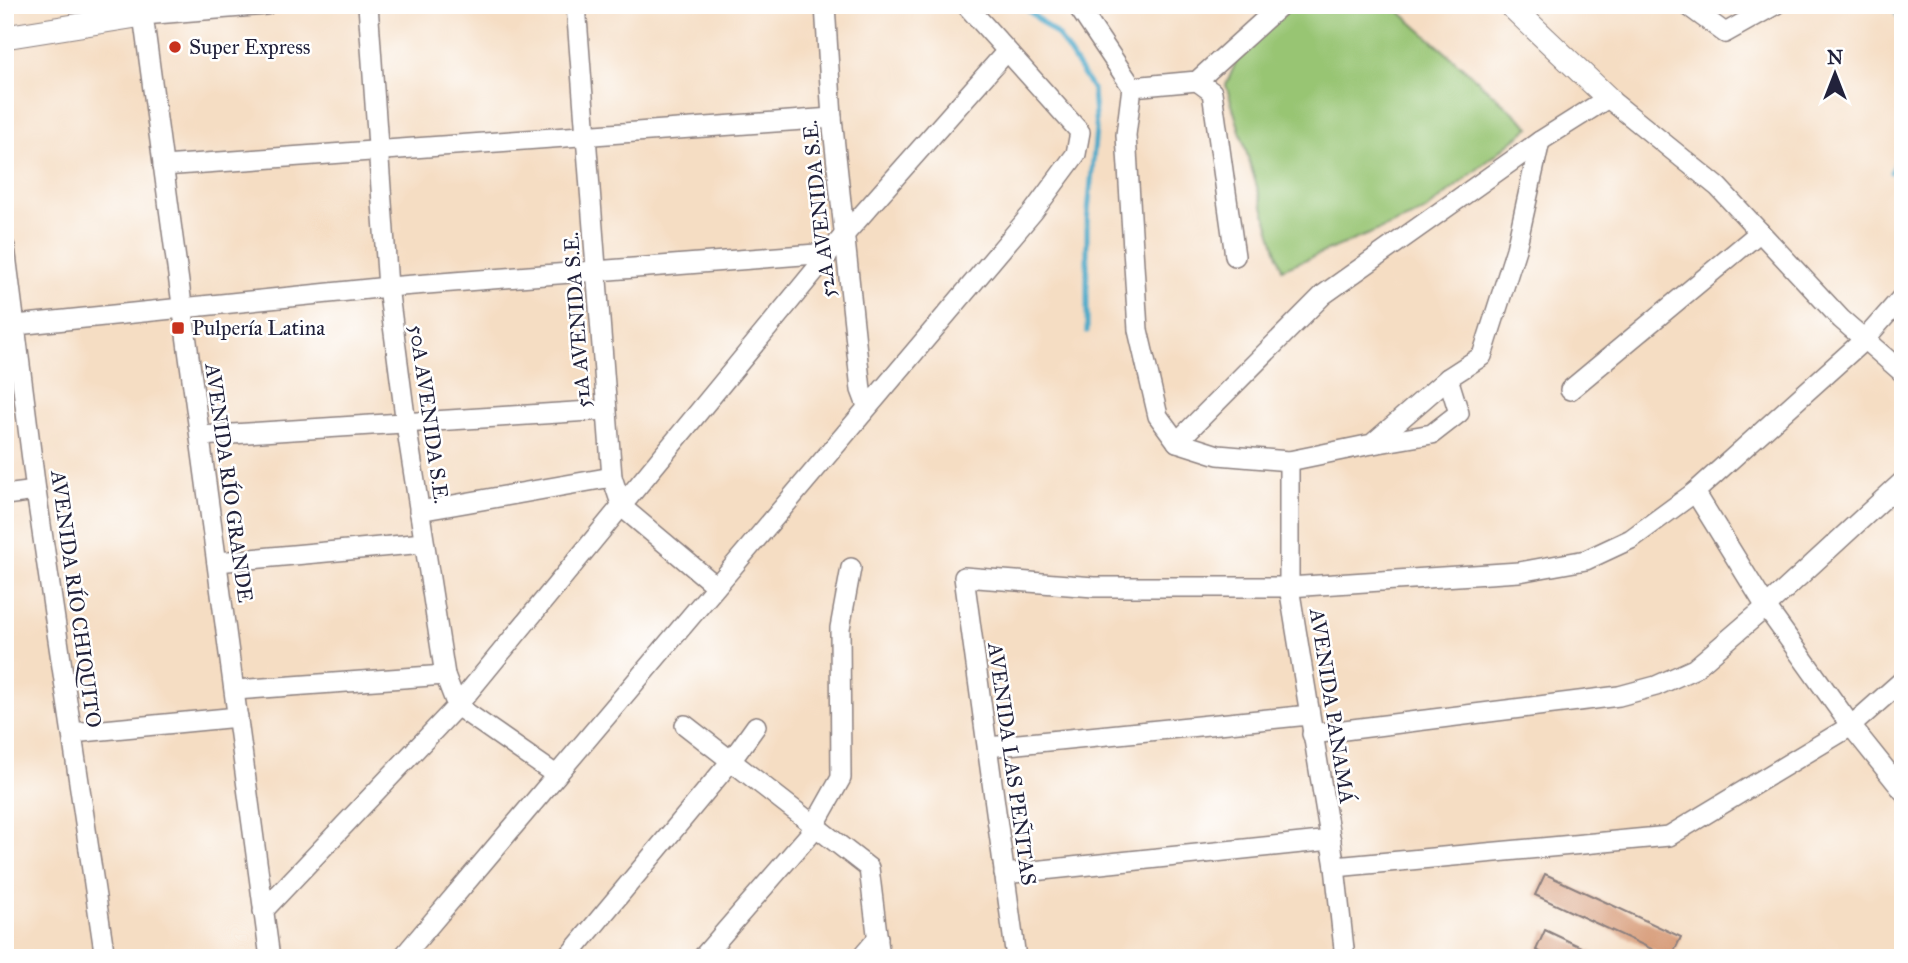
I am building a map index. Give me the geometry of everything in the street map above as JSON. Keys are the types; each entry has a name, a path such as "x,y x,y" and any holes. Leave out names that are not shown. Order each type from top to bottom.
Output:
{"street":[{"path":"5,37 142,10 265,5"},
{"name":"50A AVENIDA S.E.","path":"368,5 388,287 406,424 445,675 457,706"},
{"name":"51A AVENIDA S.E.","path":"576,5 612,477 622,507"},
{"name":"52A AVENIDA S.E.","path":"825,5 832,118 861,390 867,406"},
{"path":"402,958 1033,212 1076,154 1080,132 966,5"},
{"path":"1077,5 1132,87 1126,135 1138,330 1158,416 1177,442 1218,455 1289,461 1432,434 1459,413 1448,378"},
{"path":"1132,87 1197,81 1281,5"},
{"path":"1687,5 1725,33 1775,5"},
{"path":"1514,6 1608,98 1718,187 1841,319 1903,373"},
{"name":"AVENIDA RÍO GRANDE","path":"142,10 270,958"},
{"path":"263,911 457,706 845,234 1007,51"},
{"path":"1197,81 1212,92 1235,256"},
{"path":"1177,442 1323,295 1540,141 1608,98"},
{"path":"163,166 832,118"},
{"path":"1372,444 1448,378 1482,356 1516,249 1540,141"},
{"path":"1570,390 1760,232"},
{"name":"AVENIDA RÍO CHIQUITO","path":"5,247 36,491 105,958"},
{"path":"16,325 388,287 830,253"},
{"path":"1289,587 1519,572 1587,560 1632,539 1695,492 1865,339 1903,296"},
{"path":"200,436 606,410"},
{"name":"AVENIDA PANAMÁ","path":"1289,461 1289,587 1331,840 1345,958"},
{"path":"419,511 612,477"},
{"path":"988,747 1311,724 1619,696 1656,686 1694,669 1903,481"},
{"path":"5,495 36,491"},
{"path":"1695,492 1766,607 1851,726 1903,791"},
{"path":"622,507 716,586"},
{"path":"217,562 424,543"},
{"path":"702,958 809,835 841,778 840,628 850,568"},
{"name":"AVENIDA LAS PEÑITAS","path":"1016,958 964,577 1094,587 1289,587"},
{"path":"235,690 445,675"},
{"path":"1335,867 1669,836 1851,726 1903,680"},
{"path":"457,706 556,775"},
{"path":"72,733 238,717"},
{"path":"685,725 869,868 879,948 862,958"},
{"path":"567,958 731,761 756,726"},
{"path":"1004,874 1331,840"}],"green space":[{"path":"1284,5 1392,5 1530,127 1424,212 1282,269 1226,85 1245,41"}],"building":[{"path":"1545,874 1681,937 1671,958 1535,895"},
{"path":"1545,930 1604,958 1552,958 1536,950"}],"waterway":[{"path":"1022,5 1059,37 1093,90 1096,130 1087,222 1087,331"},
{"path":"1891,5 1903,23"},
{"path":"1891,172 1903,148"}],"place":[{"name":"Super Express","path":"175,47"},
{"name":"Pulpería Latina","path":"178,328"}]}
